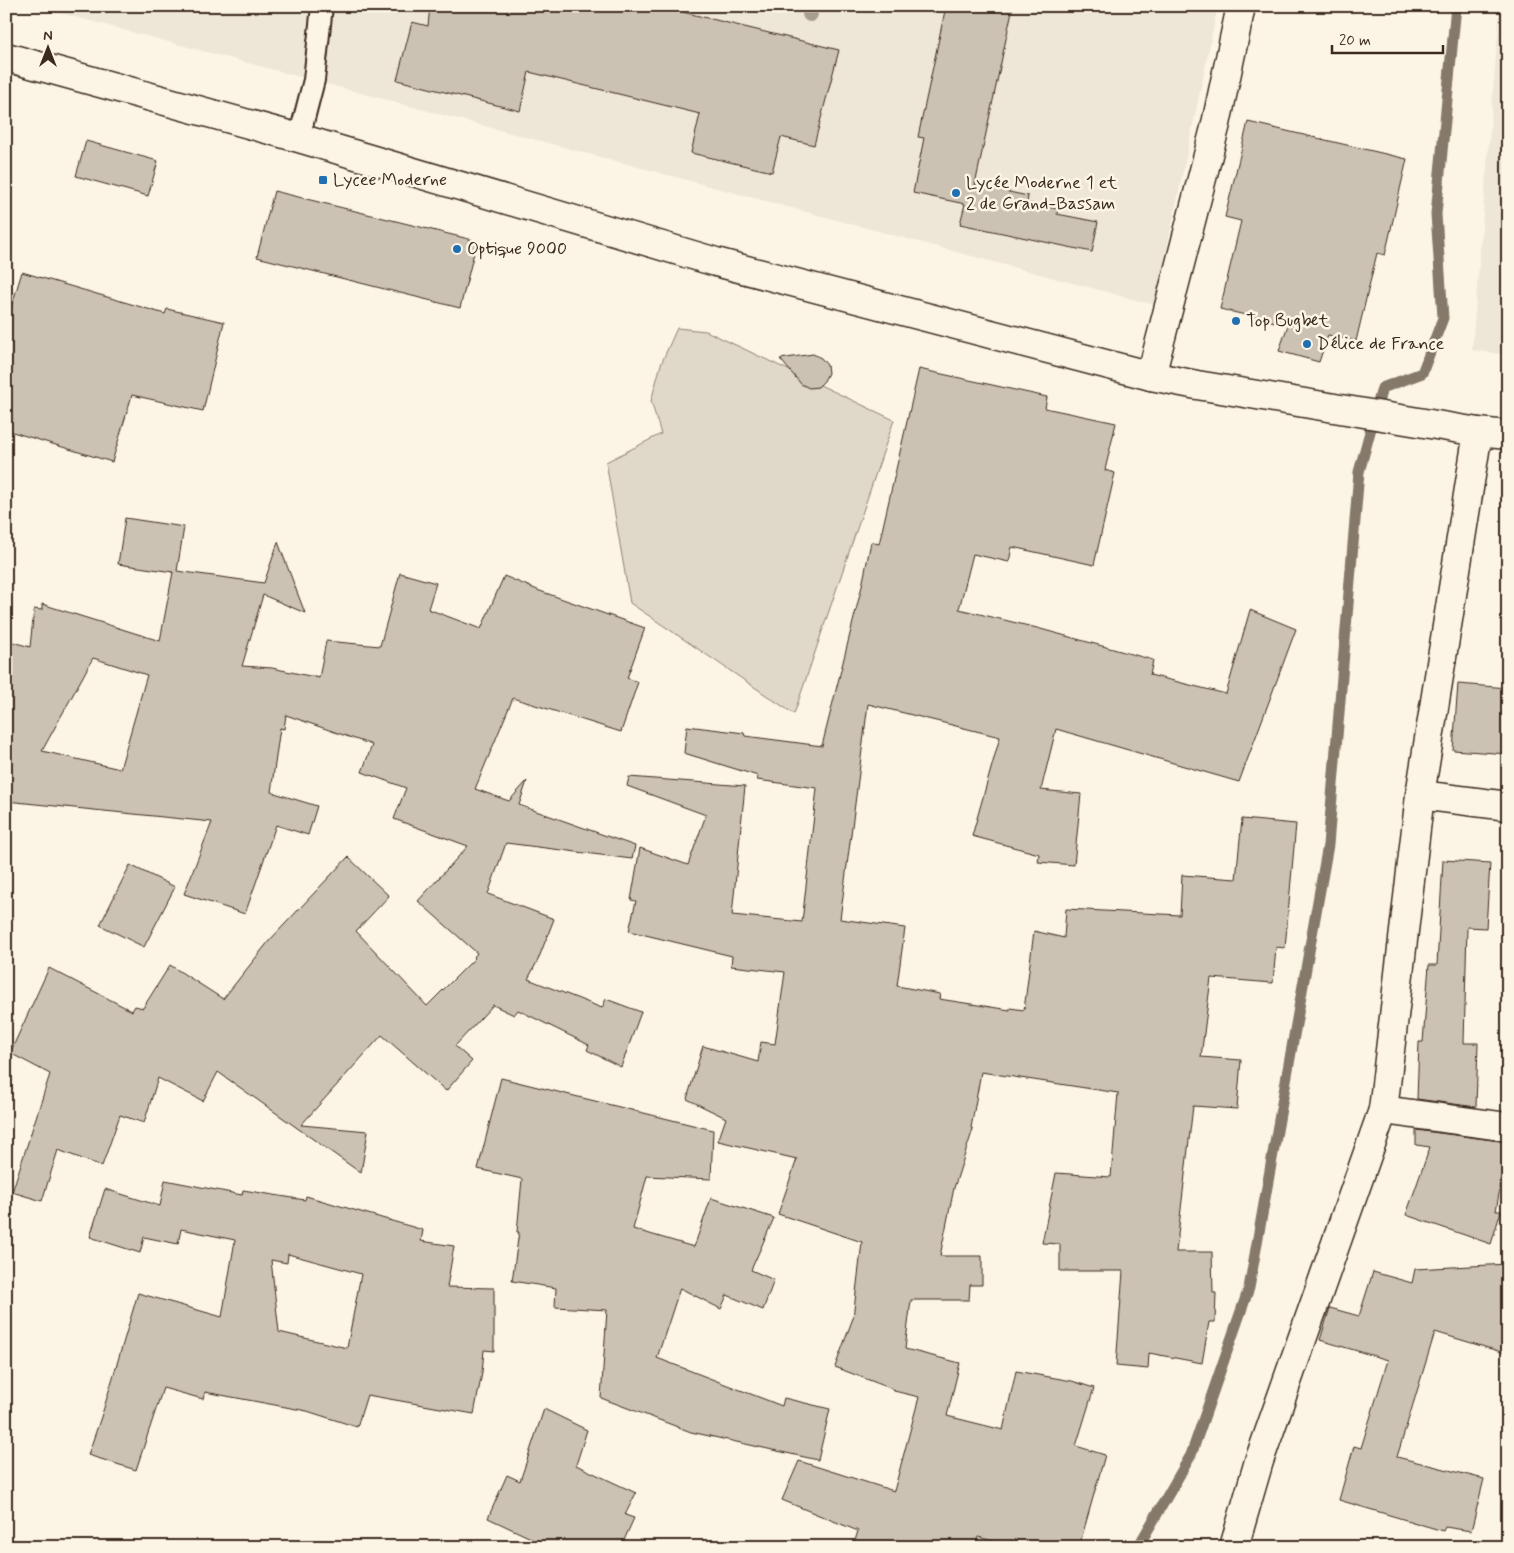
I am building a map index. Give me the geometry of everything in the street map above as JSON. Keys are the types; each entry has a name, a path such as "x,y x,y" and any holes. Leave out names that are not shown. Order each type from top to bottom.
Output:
{"street":[{"path":"1151,376 1216,124 1241,6"},
{"path":"6,57 299,138 716,262 1151,376 1478,432 1508,435"},
{"path":"1234,1547 1259,1461 1383,1110 1420,795 1478,432"},
{"path":"1420,795 1508,806"},
{"path":"1383,1110 1508,1127"}],"lane":[{"path":"299,138 314,80 322,6"}],"shaded area":[{"name":"Lycée Moderne 1 et 2 de Grand-Bassam","path":"34,6 1218,6 1155,305"},
{"path":"1500,6 1508,6 1508,355 1472,350"},
{"path":"677,328 706,331 894,420 794,714 630,603 606,462 661,434 651,401 661,364"}],"building":[{"path":"430,6 658,6 839,50 814,145 781,137 772,172 691,153 700,114 529,72 520,111 397,80 412,22 428,26"},
{"path":"946,6 1013,6 975,185 1028,196 1027,203 1058,209 1057,214 1098,222 1092,252 960,224 965,204 913,193 924,138 918,137"},
{"path":"1248,122 1407,159 1385,255 1377,253 1356,341 1328,335 1319,362 1279,351 1288,325 1220,309 1241,221 1225,217"},
{"path":"86,141 158,161 148,196 76,176"},
{"path":"274,191 477,241 460,308 257,257"},
{"path":"22,272 165,314 167,309 224,322 203,411 132,395 112,462 6,430 6,324"},
{"path":"813,354 821,358 827,365 828,373 818,387 809,388 801,384 780,359"},
{"path":"919,369 1047,397 1045,408 1116,423 1105,470 1115,473 1094,565 1012,547 1009,562 973,554 959,609 1153,660 1150,675 1226,694 1250,610 1296,629 1239,782 1056,729 1041,790 1081,794 1074,865 1038,862 1039,854 972,836 1000,737 868,704 840,919 905,928 897,986 940,994 939,999 1010,1010 1010,1008 1024,1010 1034,931 1064,938 1066,909 1180,915 1182,875 1236,879 1242,819 1296,824 1285,948 1276,947 1273,983 1211,978 1201,1057 1241,1060 1237,1109 1193,1106 1176,1252 1212,1252 1213,1293 1216,1293 1215,1322 1209,1322 1202,1363 1149,1353 1148,1369 1116,1366 1123,1271 1060,1271 1060,1244 1042,1243 1056,1173 1111,1177 1118,1093 981,1072 971,1128 973,1129 954,1188 940,1256 982,1256 982,1285 970,1285 969,1300 911,1300 905,1349 960,1363 947,1416 1003,1430 1016,1371 1072,1381 1094,1388 1076,1446 1105,1455 1079,1547 1015,1547 978,1537 974,1547 853,1547 858,1531 782,1500 799,1461 894,1491 919,1397 894,1391 835,1367 853,1318 862,1242 778,1214 797,1159 718,1141 726,1118 687,1099 703,1046 758,1062 761,1042 775,1044 785,972 731,966 732,956 629,931 636,901 631,900 640,848 688,865 706,815 627,786 629,777 745,786 732,915 802,922 817,788 757,780 758,776 684,753 687,726 822,746 862,586 871,542 879,544"},
{"path":"125,518 184,527 177,571 264,583 278,542 305,613 263,595 242,666 272,668 319,678 326,641 380,646 400,573 436,583 428,609 481,629 504,576 540,591 645,628 627,678 638,682 621,732 513,698 475,789 509,801 527,781 519,805 635,846 632,859 506,843 488,894 554,919 538,960 528,979 602,1008 606,999 641,1012 621,1067 587,1050 589,1045 518,1010 514,1015 493,1005 455,1046 472,1061 446,1091 382,1035 301,1125 368,1131 361,1173 218,1072 203,1101 158,1078 144,1123 120,1115 102,1166 58,1150 42,1201 12,1192 50,1074 10,1053 49,968 132,1011 135,1006 143,1008 170,965 223,999 269,941 348,857 389,896 356,931 427,1006 475,958 477,953 418,901 468,846 394,819 406,788 362,772 372,745 286,715 284,729 280,728 271,792 317,806 308,835 276,825 245,914 184,894 212,822 6,801 6,668 13,642 30,647 34,609 42,610 42,604 160,641 173,572 118,564","holes":["93,658 147,675 120,769 42,751"]},
{"path":"1458,684 1508,688 1508,754 1453,750"},
{"path":"1443,860 1490,863 1486,928 1467,927 1464,1043 1478,1043 1476,1107 1417,1099 1419,1042 1423,1042 1429,965 1437,965"},
{"path":"130,865 175,887 144,947 100,925"},
{"path":"501,1078 713,1130 711,1179 647,1176 633,1229 694,1247 711,1198 774,1218 751,1270 774,1280 763,1310 727,1295 721,1309 680,1288 657,1358 782,1406 784,1398 830,1409 818,1460 691,1432 601,1398 607,1310 555,1307 556,1288 512,1281 519,1232 517,1232 522,1179 478,1169"},
{"path":"1416,1130 1508,1142 1496,1211 1501,1211 1491,1244 1406,1215 1430,1147 1416,1145"},
{"path":"165,1180 242,1195 243,1190 305,1200 306,1196 423,1230 421,1241 454,1246 447,1287 494,1288 494,1351 484,1350 482,1373 474,1414 367,1395 357,1427 307,1411 205,1392 203,1399 163,1388 136,1470 88,1455 138,1293 222,1317 235,1240 181,1229 178,1244 144,1237 140,1253 90,1237 105,1189 160,1206","holes":["288,1254 361,1274 347,1348 279,1332 271,1260 287,1263"]},
{"path":"1508,1264 1508,1354 1435,1332 1397,1457 1484,1479 1471,1531 1445,1527 1443,1531 1339,1500 1354,1446 1361,1448 1388,1360 1320,1340 1330,1308 1359,1316 1373,1272 1412,1283 1415,1269"},
{"path":"544,1409 587,1430 576,1465 636,1493 625,1515 634,1518 621,1547 550,1547 488,1518 507,1475 520,1481"}],"waterway":[{"path":"1138,1547 1191,1455 1249,1288 1328,845 1359,472 1382,388 1422,373 1443,318 1436,214 1456,6"}],"place":[{"name":"Lycee Moderne","path":"323,180"},
{"name":"Lycée Moderne 1 et 2 de Grand-Bassam","path":"956,193"},
{"name":"Optique 9000","path":"457,249"},
{"name":"Top Bugbet","path":"1236,321"},
{"name":"Délice de France","path":"1307,344"}]}
